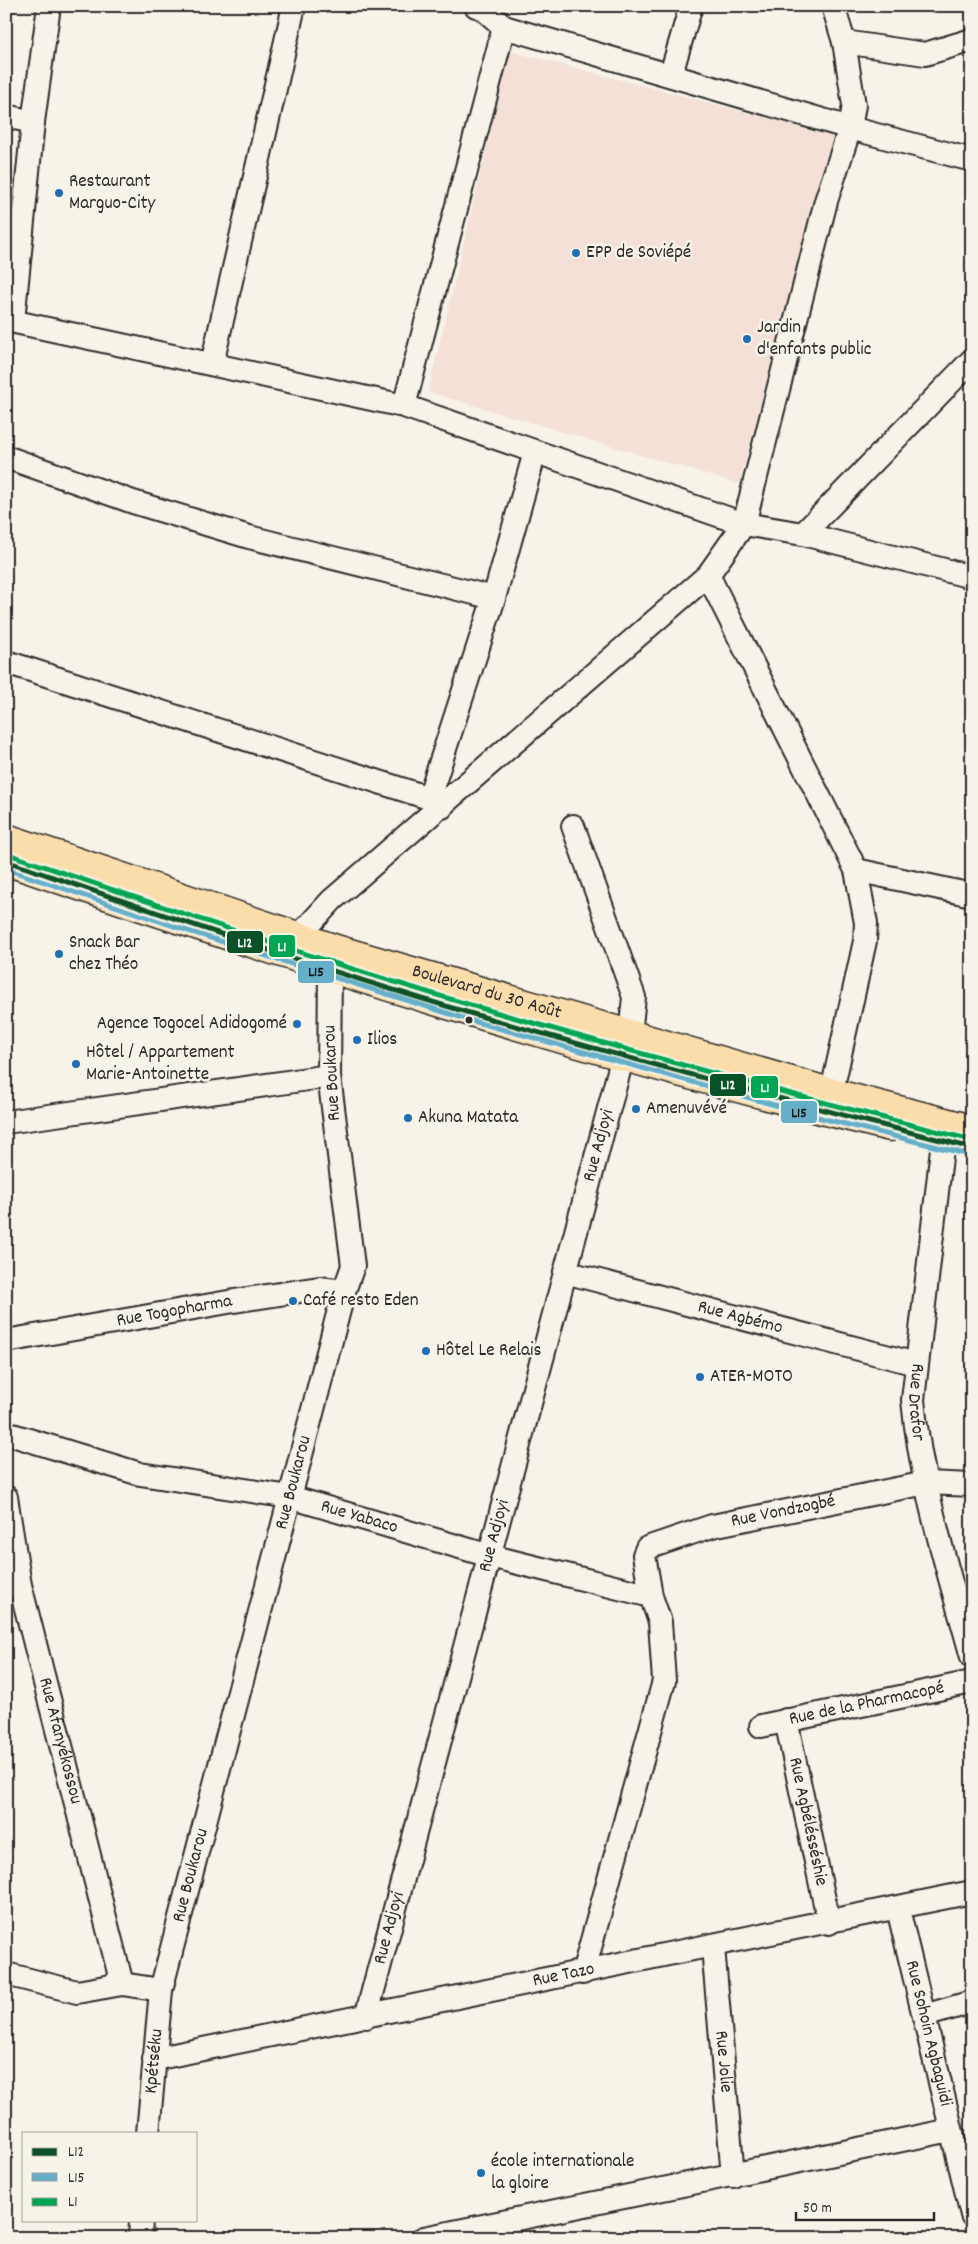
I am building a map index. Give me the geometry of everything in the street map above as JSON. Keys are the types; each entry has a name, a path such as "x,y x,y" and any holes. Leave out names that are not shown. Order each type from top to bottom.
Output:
{"highway":[{"name":"Boulevard du 30 Août","path":"6,838 334,960 830,1102 972,1148"},
{"name":"Boulevard du 30 Août","path":"6,861 190,924 296,946"},
{"name":"Boulevard du 30 Août","path":"830,1102 972,1129"}],"street":[{"path":"49,6 33,122 10,321 404,406 744,524 803,534 972,577"},
{"path":"212,364 294,6"},
{"path":"476,6 481,7 504,26 850,128 972,160"},
{"path":"671,74 691,6"},
{"path":"296,946 332,900 435,802 708,575 744,524 826,202 850,128 854,105 844,42 833,6"},
{"path":"404,406 504,26"},
{"path":"844,42 925,54 972,40"},
{"path":"6,116 33,122"},
{"path":"803,534 972,360"},
{"path":"435,802 535,452"},
{"path":"6,457 133,502 249,537 494,598"},
{"path":"708,575 856,870 866,923 865,942 830,1102"},
{"path":"6,662 435,802"},
{"name":"Rue Adjoyi","path":"366,2017 627,1045 634,997 573,826"},
{"path":"856,870 972,895"},
{"name":"Rue Boukarou","path":"161,1990 344,1291 353,1266 329,1076 334,960"},
{"path":"6,1122 329,1076"},
{"name":"Rue Drafor","path":"943,1140 913,1400 916,1434 926,1483 972,1657"},
{"name":"Rue Agbémo","path":"565,1272 916,1364"},
{"name":"Rue Togopharma","path":"6,1341 310,1289 320,1288 344,1291"},
{"name":"Rue Yabaco","path":"6,1433 140,1474 290,1498 490,1556 651,1596"},
{"name":"Rue Vondzogbé","path":"651,1596 644,1555 647,1548 712,1526 926,1483 972,1485"},
{"name":"Rue Afanyékossou","path":"6,1496 13,1586 122,1984"},
{"path":"583,1973 664,1681 660,1622 651,1596"},
{"name":"Rue de la Pharmacopé","path":"761,1726 972,1682"},
{"name":"Rue Agbélésséshie","path":"786,1720 829,1923"},
{"name":"Rue Tazo","path":"154,2060 898,1909 972,1892"},
{"name":"Rue Sohoin Agbaguidi","path":"898,1909 971,2208"},
{"name":"Rue Jolie","path":"712,1947 733,2176"},
{"path":"6,1974 77,1992 122,1984 161,1990"},
{"name":"Kpétséku","path":"148,2132 161,1990"},
{"path":"924,2016 972,2002"},
{"path":"424,2238 951,2130"},
{"path":"140,2238 142,2222"}],"shaded area":[{"name":"EPP de Soviépé","path":"510,51 833,135 739,484 428,392"}],"transit line":[{"name":"L1","path":"8,854 299,952 474,1006 722,1076 972,1140"},
{"name":"L12","path":"6,861 180,921 473,1014 722,1083 972,1148"},
{"name":"L15","path":"6,869 188,931 469,1020 825,1119 970,1155"}],"place":[{"name":"Restaurant Marguo-City","path":"59,193"},
{"name":"EPP de Soviépé","path":"576,253"},
{"name":"Jardin d'enfants public","path":"747,339"},
{"name":"Snack Bar chez Théo","path":"59,954"},
{"name":"Agence Togocel Adidogomé","path":"297,1024"},
{"name":"Ilios","path":"357,1040"},
{"name":"Hôtel / Appartement Marie-Antoinette","path":"76,1064"},
{"name":"Amenuvévé","path":"636,1109"},
{"name":"Akuna Matata","path":"408,1118"},
{"name":"Café resto Eden","path":"293,1301"},
{"name":"Hôtel Le Relais","path":"426,1351"},
{"name":"ATER-MOTO","path":"700,1377"},
{"name":"école internationale la gloire","path":"481,2173"}]}
